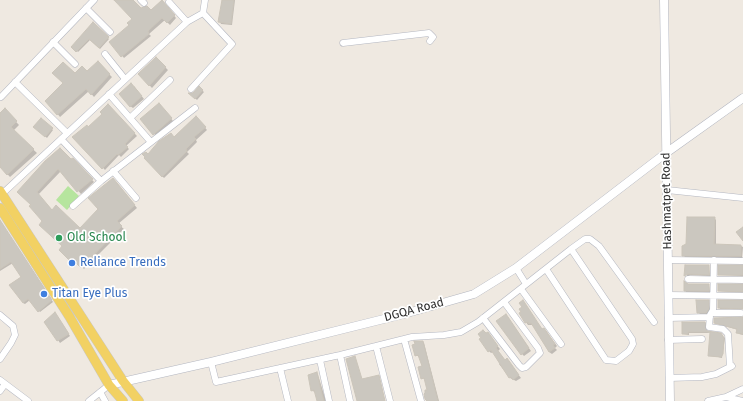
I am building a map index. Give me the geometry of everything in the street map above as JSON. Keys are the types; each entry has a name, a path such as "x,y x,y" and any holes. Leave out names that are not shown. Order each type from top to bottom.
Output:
{"main road":[{"name":"Hashmatpet Road","path":"664,0 670,401"},
{"name":"DGQA Road","path":"109,384 211,362 404,314 474,294 516,268 666,153 743,98"},
{"path":"1,192 122,381 139,401"},
{"path":"0,208 69,316 109,384 123,401"}],"street":[{"path":"1,96 94,0"},
{"path":"1,192 187,22 203,12 205,0"},
{"path":"169,2 187,22"},
{"path":"86,8 110,32"},
{"path":"191,90 232,44 203,12"},
{"path":"342,43 429,32 433,37 430,41"},
{"path":"53,42 75,64"},
{"path":"105,54 125,79"},
{"path":"130,118 170,80"},
{"path":"15,82 67,133"},
{"path":"109,94 150,141"},
{"path":"73,206 150,141 196,108"},
{"path":"60,139 101,181"},
{"path":"113,171 136,198"},
{"path":"667,190 743,198"},
{"path":"211,362 216,382 320,360 404,339 419,336 456,333 471,327 586,239 595,242 654,322"},
{"path":"546,269 606,360 616,361 629,351 633,344 632,339 571,249"},
{"path":"668,260 742,261"},
{"path":"669,378 702,377 716,374 731,366 728,334 723,329 710,328 714,260"},
{"path":"516,268 523,286 561,344"},
{"path":"688,279 743,280"},
{"path":"668,295 713,294 743,296"},
{"path":"483,318 519,365 522,368 526,366 540,354 538,348 504,302"},
{"path":"668,318 741,313"},
{"path":"0,315 13,326 15,335 0,359"},
{"path":"404,339 421,401"},
{"path":"668,340 702,339"},
{"path":"376,346 390,401"},
{"path":"340,355 350,401"},
{"path":"320,360 329,401"},
{"path":"280,368 288,401"},
{"path":"0,391 3,382 28,401"},
{"path":"89,401 109,384"},
{"path":"708,401 726,397 743,389"},
{"path":"100,392 105,401"},
{"path":"726,397 743,401"}],"green space":[{"path":"68,186 79,196 67,210 56,200"}],"building":[{"path":"114,0 133,0 141,8 147,6 151,10 162,0 175,15 167,23 162,18 148,31 149,34 121,57 109,42 129,25 127,23 132,19"},
{"path":"222,0 234,0 231,24 218,22"},
{"path":"93,22 109,37 99,48 89,39 76,52 71,47"},
{"path":"156,57 166,67 149,86 138,74"},
{"path":"98,61 110,74 91,95 86,89 57,115 45,101 63,83 52,73 63,62 75,73 82,66 87,71"},
{"path":"131,83 142,96 130,107 119,94"},
{"path":"199,86 203,90 195,99 188,93 193,93"},
{"path":"159,103 172,118 153,135 140,119"},
{"path":"108,104 135,133 125,144 128,147 118,155 117,154 102,169 72,137 87,125 88,127 102,114 100,112"},
{"path":"5,108 17,121 11,127 34,149 7,175 0,167 0,113"},
{"path":"196,116 206,127 194,137 196,139 186,149 187,151 162,177 142,154 146,152 148,154 159,141 171,133 174,137"},
{"path":"41,118 53,128 45,137 33,127"},
{"path":"60,148 71,159 73,158 93,179 77,192 58,169 37,192 52,210 56,205 80,228 98,209 88,198 113,178 135,205 117,221 122,226 81,268 71,258 69,260 59,250 62,246 39,225 42,221 29,206 31,205 17,192 45,161"},
{"path":"687,217 715,217 714,244 741,245 741,256 682,256 682,246 686,244"},
{"path":"0,220 52,300 38,312 28,299 23,303 9,285 21,277 11,262 0,269"},
{"path":"743,227 743,241 736,232"},
{"path":"685,265 709,265 709,275 688,274 684,276"},
{"path":"718,265 743,265 743,275 718,275"},
{"path":"684,281 688,284 709,284 709,291 684,291"},
{"path":"718,284 743,284 743,292 718,291"},
{"path":"523,300 542,329 544,328 555,344 553,345 555,348 549,352 531,323 525,323 519,313 521,312 519,309 522,307 519,303"},
{"path":"696,300 709,300 709,309 706,313 697,313"},
{"path":"718,300 743,300 743,309 718,308"},
{"path":"55,312 69,334 57,341 44,322"},
{"path":"506,314 529,348 521,355 496,321"},
{"path":"743,317 743,334 736,333 737,329 714,323 714,318"},
{"path":"682,322 705,322 707,331 721,333 724,338 723,354 721,357 708,356 710,332 688,332 688,334 682,334"},
{"path":"483,330 486,333 488,332 498,346 496,348 505,360 507,358 519,375 513,380 511,377 509,378 491,350 488,352 479,339 481,338 478,334"},
{"path":"414,341 423,341 438,401 427,401 425,399 424,394 425,390 427,390 424,378 421,379 418,367 422,366 418,355 415,356 412,345 415,344"},
{"path":"355,356 362,379 379,375 385,401 357,401 346,359"},
{"path":"317,372 324,401 317,401 314,390 311,391 308,375"}],"place":[{"name":"Old School","path":"59,238"},
{"name":"Reliance Trends","path":"72,263"},
{"name":"Titan Eye Plus","path":"44,294"}]}
